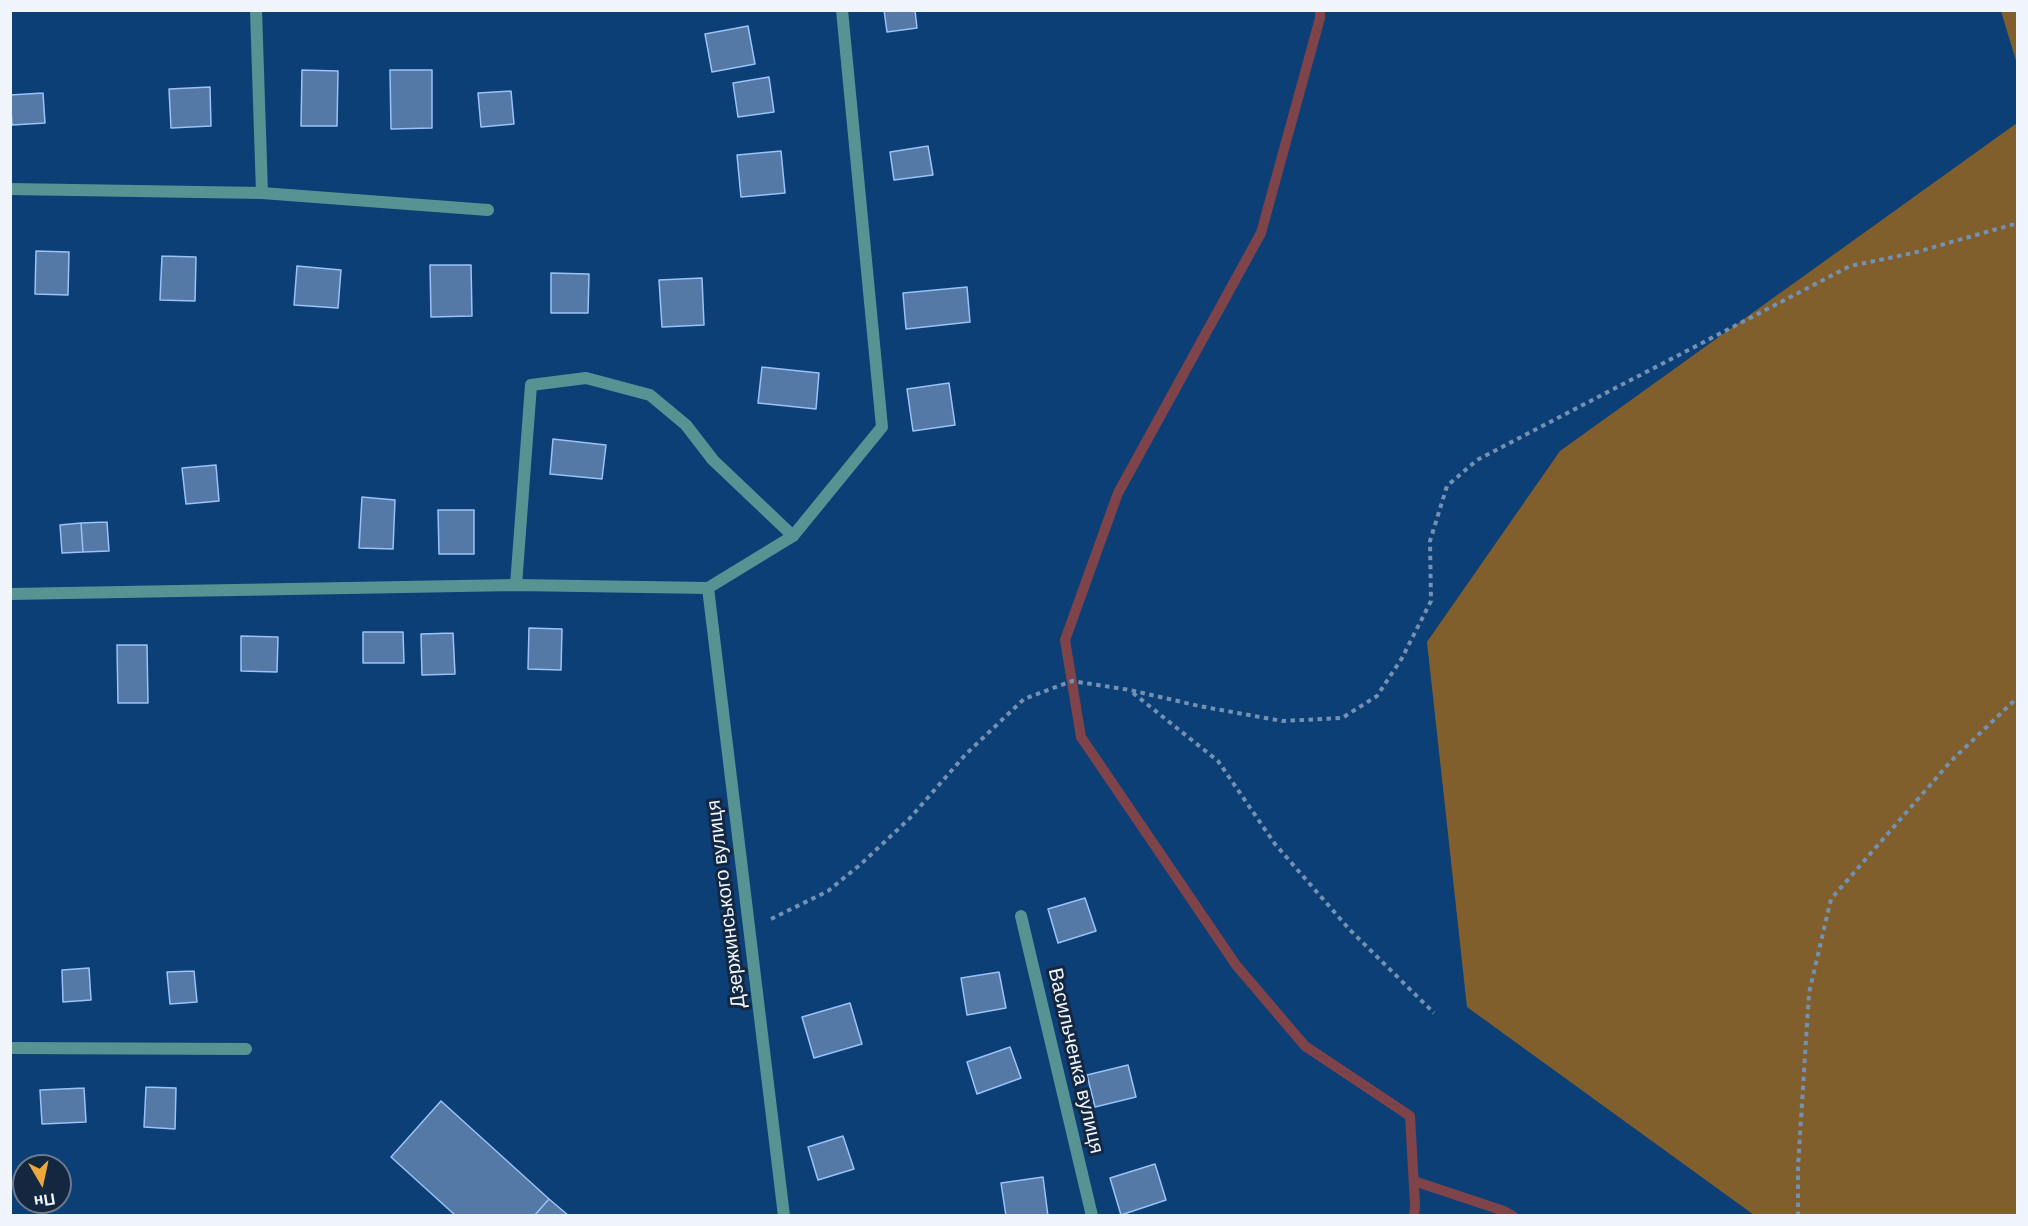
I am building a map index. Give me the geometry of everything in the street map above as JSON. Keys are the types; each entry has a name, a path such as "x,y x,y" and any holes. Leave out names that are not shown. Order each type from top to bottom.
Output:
{"street":[{"path":"256,10 262,194"},
{"path":"10,594 516,585 708,588 793,536 882,427 842,10"},
{"path":"10,189 262,194 488,210"},
{"path":"516,585 531,385 586,378 650,395 686,425 712,460 793,536"},
{"name":"Дзержинського вулиця","path":"708,588 784,1215"},
{"name":"Васильченка вулиця","path":"1021,916 1092,1215"},
{"path":"10,1048 246,1049"}],"path":[{"path":"749,930 828,891 910,818 966,754 1024,699 1072,681 1130,690 1199,706 1282,721 1342,718 1377,696 1401,658 1431,601 1430,541 1447,486 1477,460 1850,266 1912,253 2018,223"},
{"path":"1130,690 1218,761 1275,844 1350,930 1434,1013"},
{"path":"1798,1215 1798,1167 1809,993 1831,899 1951,761 2018,697"}],"shaded area":[{"path":"2001,11 2017,11 2017,64"},
{"path":"2017,123 2017,1215 1754,1215 1467,1007 1427,642 1560,451"}],"building":[{"path":"884,10 915,10 917,28 887,32"},
{"path":"748,26 755,64 712,72 705,34"},
{"path":"302,70 338,71 337,126 301,126"},
{"path":"390,70 432,70 432,128 391,129"},
{"path":"769,77 774,112 738,117 733,83"},
{"path":"210,87 211,126 171,128 169,89"},
{"path":"511,91 514,124 481,127 478,93"},
{"path":"43,93 45,123 12,125 10,95"},
{"path":"928,146 933,175 894,180 890,152"},
{"path":"781,151 785,193 741,197 737,155"},
{"path":"36,251 69,252 68,295 35,294"},
{"path":"162,256 196,257 195,301 160,300"},
{"path":"430,265 471,265 472,316 431,317"},
{"path":"297,266 341,270 338,308 294,305"},
{"path":"551,273 589,274 588,313 551,313"},
{"path":"702,278 704,325 662,327 659,280"},
{"path":"967,287 970,322 906,329 903,293"},
{"path":"762,367 819,373 816,409 758,403"},
{"path":"949,383 955,425 913,431 907,389"},
{"path":"553,439 606,445 602,479 550,474"},
{"path":"216,465 219,501 186,504 182,468"},
{"path":"362,497 395,500 393,549 359,548"},
{"path":"438,510 474,510 474,554 439,554"},
{"path":"107,522 109,551 83,552 81,523"},
{"path":"81,523 83,552 62,553 60,525"},
{"path":"529,628 562,629 561,670 528,669"},
{"path":"363,632 403,632 404,663 363,663"},
{"path":"453,633 455,674 422,675 421,634"},
{"path":"241,636 278,637 277,672 241,671"},
{"path":"117,645 147,645 148,703 118,703"},
{"path":"1085,898 1096,931 1058,943 1048,909"},
{"path":"89,968 91,1000 63,1002 62,970"},
{"path":"194,971 197,1002 170,1004 167,972"},
{"path":"999,972 1006,1008 967,1015 961,978"},
{"path":"850,1003 862,1044 814,1058 802,1017"},
{"path":"1010,1047 1021,1078 977,1094 967,1062"},
{"path":"1128,1065 1136,1097 1095,1107 1087,1075"},
{"path":"146,1087 176,1088 175,1129 144,1127"},
{"path":"84,1088 86,1122 42,1124 40,1090"},
{"path":"441,1101 549,1199 534,1216 456,1216 391,1157"},
{"path":"843,1136 854,1169 818,1180 808,1147"},
{"path":"1155,1164 1166,1200 1121,1215 1110,1178"},
{"path":"1043,1177 1048,1216 1006,1216 1001,1183"},
{"path":"549,1199 569,1216 534,1216"}],"waterway":[{"path":"1320,10 1320,18 1261,233 1118,493 1065,640 1081,737 1236,965 1305,1046 1410,1116 1414,1216"},
{"path":"1414,1181 1513,1216"}]}
